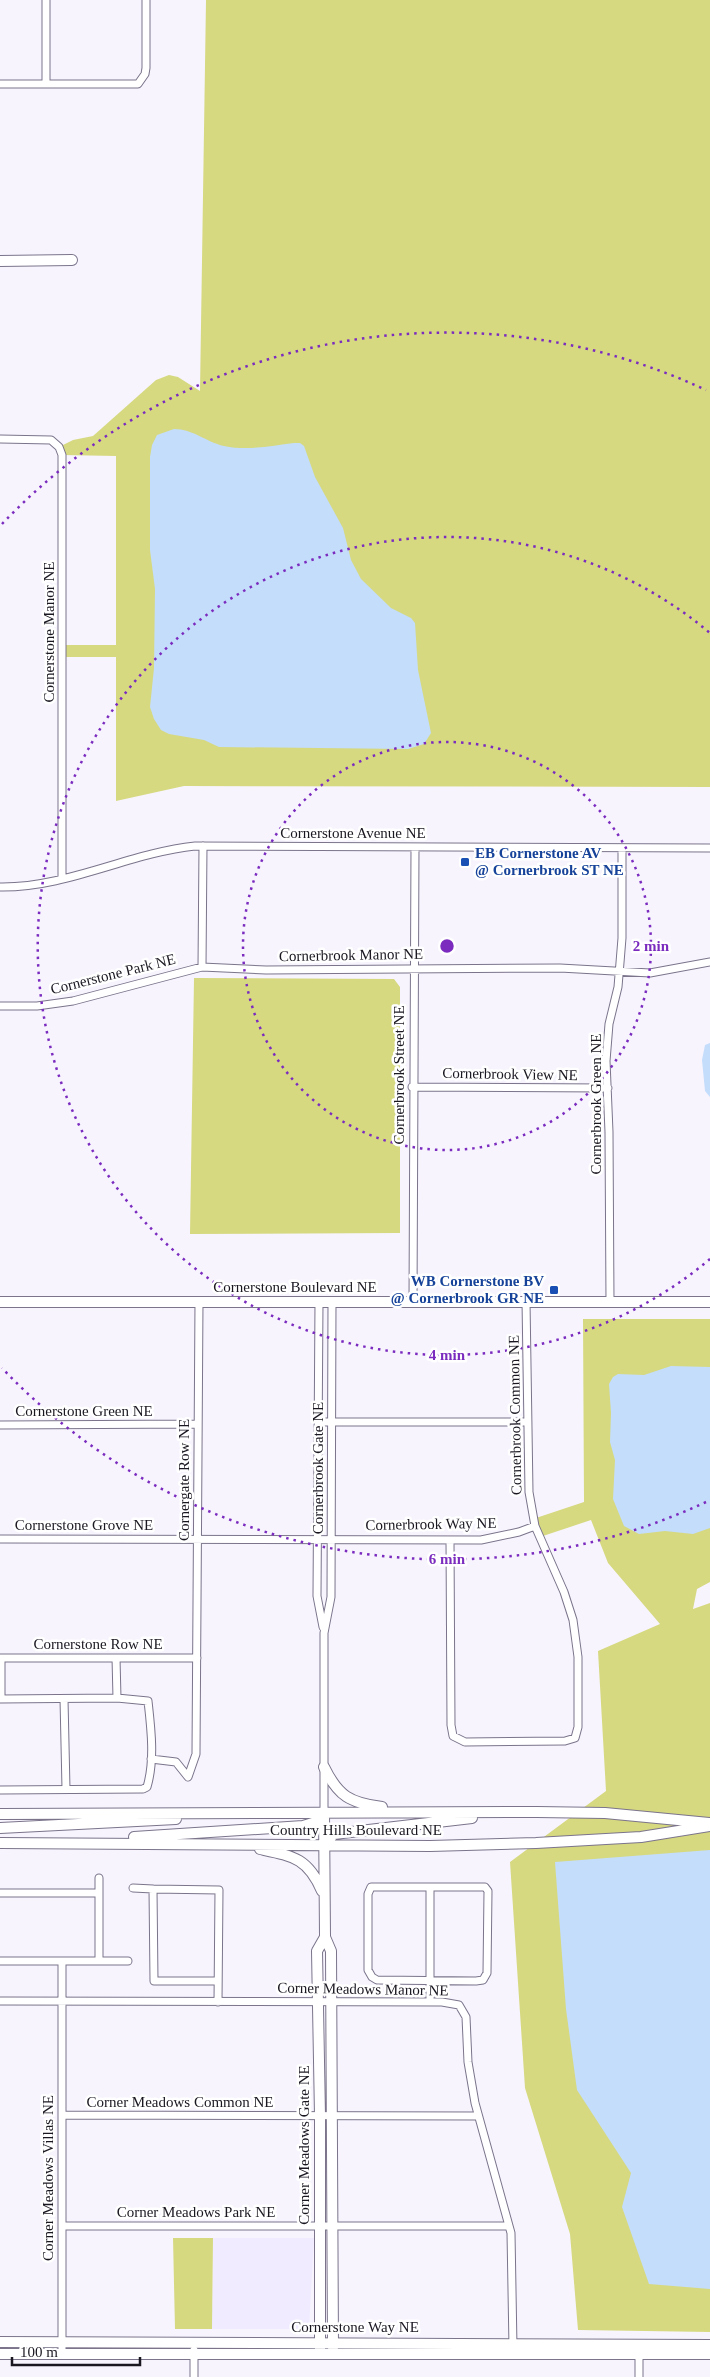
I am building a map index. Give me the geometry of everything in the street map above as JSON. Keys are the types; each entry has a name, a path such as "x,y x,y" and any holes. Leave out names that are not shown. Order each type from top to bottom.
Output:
{"street":[{"path":"46,0 46,84"},
{"path":"0,84 138,84 145,74 146,68 146,0"},
{"path":"0,261 72,260"},
{"name":"Cornerstone Manor NE","path":"0,439 51,440 59,447 62,454 62,879"},
{"path":"202,967 203,846"},
{"name":"Cornerstone Avenue NE","path":"0,887 44,883 154,853 203,846 710,848"},
{"name":"Cornerbrook Street NE","path":"413,1302 412,1087 415,847"},
{"name":"Cornerbrook Green NE","path":"610,1302 607,1041 618,987 622,938 622,848"},
{"name":"Cornerbrook Manor NE","path":"202,967 266,970 560,968 650,972 710,962"},
{"name":"Cornerstone Park NE","path":"0,1006 37,1006 73,1001 202,967"},
{"name":"Cornerbrook View NE","path":"412,1087 608,1088"},
{"name":"Cornerbrook Common NE","path":"450,1540 451,1725 453,1736 465,1742 571,1740 576,1738 578,1727 576,1638 564,1592 535,1526 528,1483 526,1301"},
{"name":"Cornerstone Boulevard NE","path":"0,1302 710,1302"},
{"name":"Cornergate Row NE","path":"151,1760 176,1762 188,1777 195,1762 198,1743 199,1302"},
{"name":"Cornerbrook Gate NE","path":"320,1302 319,1422 325,1540 331,1597 324,1633"},
{"name":"Cornerbrook Gate NE","path":"324,1812 324,1633 317,1596 325,1540 332,1422 332,1302"},
{"path":"319,1422 528,1422"},
{"name":"Cornerstone Green NE","path":"0,1425 198,1424"},
{"name":"Cornerbrook Way NE","path":"325,1540 494,1538 535,1526"},
{"name":"Cornerstone Grove NE","path":"0,1539 325,1540"},
{"path":"0,1658 1,1699 117,1698 148,1701 151,1760 147,1787 143,1789 0,1790"},
{"name":"Cornerstone Row NE","path":"0,1658 197,1658"},
{"path":"116,1658 117,1698"},
{"path":"64,1699 66,1790"},
{"path":"324,1767 339,1792 350,1799 366,1805 425,1813"},
{"path":"0,1809 26,1814"},
{"path":"63,1842 303,1826 319,1821 324,1812"},
{"name":"Corner Meadows Gate NE","path":"320,2354 325,2226 325,2116 331,2002 331,1951 325,1937 324,1812"},
{"path":"324,1845 334,1834 478,1817 500,1812"},
{"name":"Country Hills Boulevard NE","path":"0,1814 500,1812 605,1814 710,1824"},
{"path":"0,1828 157,1821 220,1813"},
{"name":"Country Hills Boulevard NE","path":"0,1843 430,1846 585,1841 641,1837 710,1824"},
{"path":"237,1845 284,1854 305,1863 317,1878 324,1896"},
{"path":"99,1878 99,1961"},
{"path":"430,1886 430,2002"},
{"path":"430,1886 482,1886 488,1891 486,1978 476,1981 377,1980 372,1977 368,1970 368,1894 371,1887 430,1886"},
{"path":"133,1888 219,1890 218,2002"},
{"path":"153,1889 154,1981 218,1982"},
{"path":"0,1892 99,1893"},
{"name":"Corner Meadows Gate NE","path":"325,1937 317,1951 317,2002 325,2116"},
{"path":"0,1961 128,1961"},
{"name":"Corner Meadows Villas NE","path":"62,1961 62,2354"},
{"name":"Corner Meadows Manor NE","path":"0,2001 430,2002 452,2003 464,2010 471,2082 478,2116 509,2226 512,2256 513,2348"},
{"name":"Corner Meadows Common NE","path":"62,2115 478,2116"},
{"name":"Corner Meadows Park NE","path":"62,2226 509,2226"},
{"name":"Corner Meadows Gate NE","path":"325,2226 333,2342 332,2354"},
{"name":"Cornerstone Way NE","path":"0,2342 333,2342 513,2348 639,2349 710,2354"},
{"path":"194,2342 194,2377"},
{"name":"Cornerstone Way NE","path":"639,2349 710,2345"},
{"name":"Cornerstone Way NE","path":"0,2354 332,2354 513,2348"},
{"path":"639,2349 639,2377"}],"shaded area":[{"path":"213,2238 314,2238 309,2329 212,2329"}],"green space":[{"path":"206,0 710,0 710,787 184,786 116,801 116,657 62,657 62,645 116,645 116,456 62,455 59,447 73,440 93,436 156,380 169,375 178,377 200,391"},
{"path":"194,978 394,979 400,987 400,1233 190,1234"},
{"path":"583,1319 710,1319 710,1582 697,1589 693,1609 710,1603 710,2332 578,2330 570,2234 525,2088 510,1862 606,1791 598,1651 660,1624 608,1563 591,1520 540,1537 533,1519 584,1502"},
{"path":"173,2238 213,2238 212,2329 175,2329"}],"water":[{"path":"174,429 193,433 224,446 259,448 300,443 304,446 315,477 343,528 351,560 361,579 391,608 411,618 415,623 418,670 431,733 424,744 408,749 219,747 204,740 169,734 161,730 154,719 150,707 154,668 155,589 150,550 150,457 152,445 157,435"},
{"path":"710,1043 710,1097 705,1091 702,1060 705,1045"},
{"path":"671,1366 710,1367 710,1528 693,1534 665,1531 639,1534 624,1526 613,1499 615,1460 610,1442 609,1384 613,1377 618,1374 644,1375"},
{"path":"710,1850 710,2289 649,2284 622,2207 631,2173 577,2090 566,2009 555,1862"}],"place":[{"name":"EB Cornerstone AV @ Cornerbrook ST NE","path":"465,862"},
{"name":"WB Cornerstone BV @ Cornerbrook GR NE","path":"554,1290"}]}
